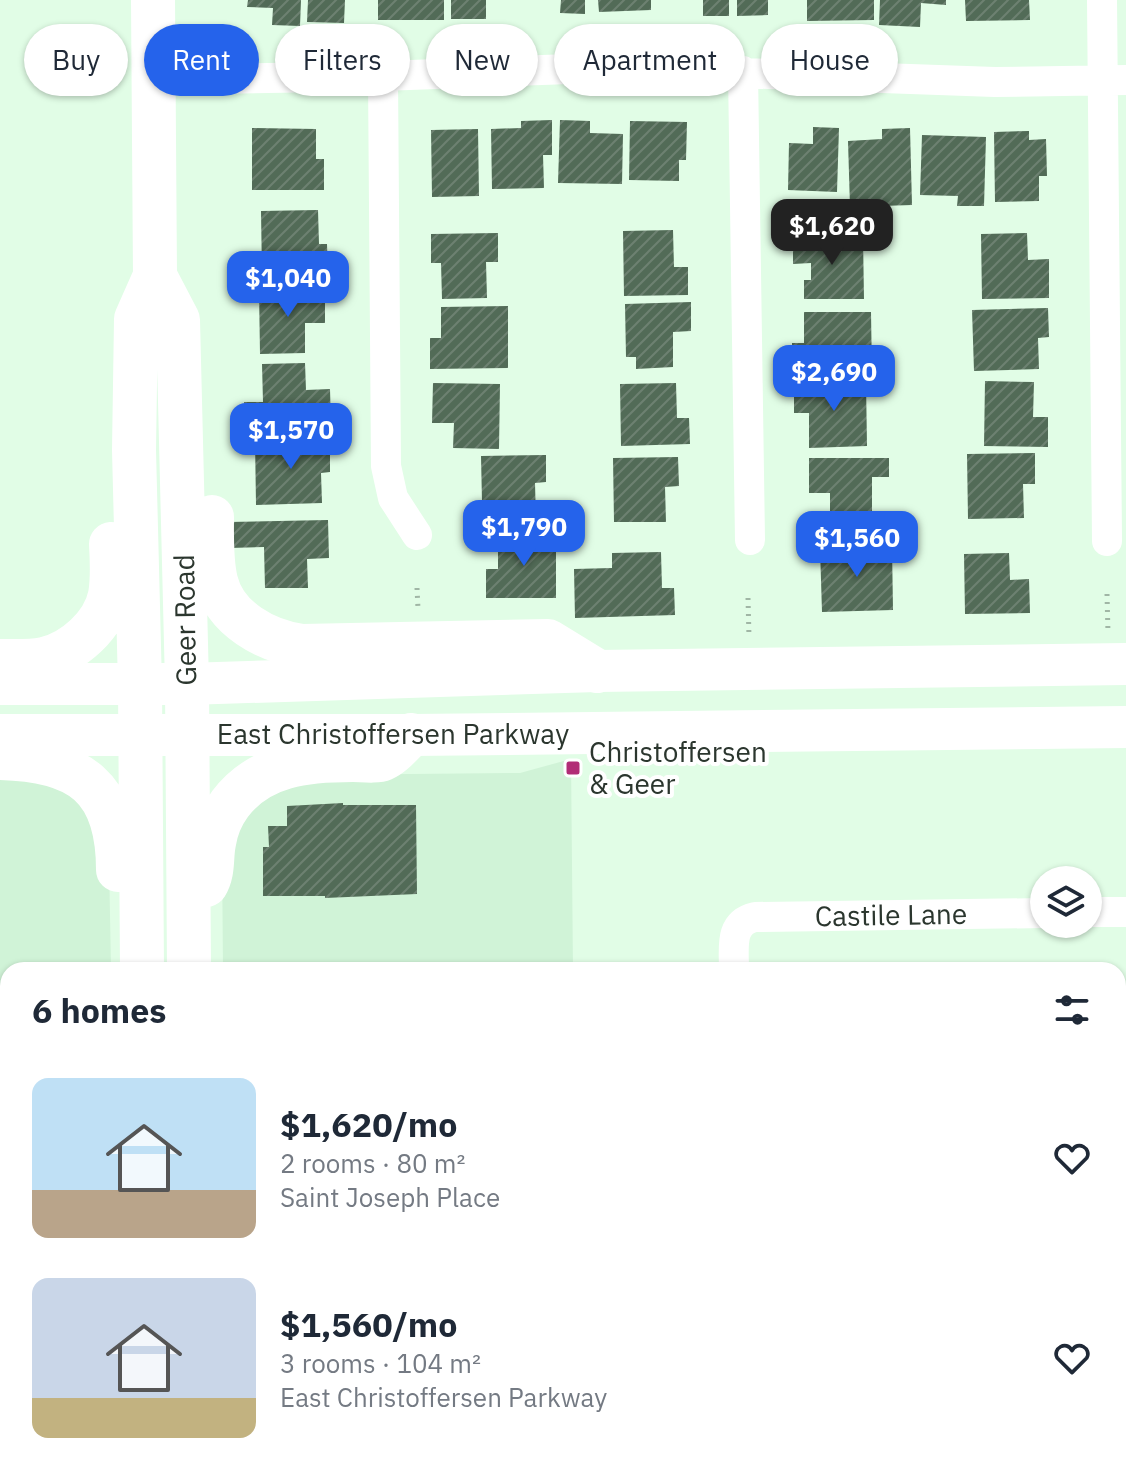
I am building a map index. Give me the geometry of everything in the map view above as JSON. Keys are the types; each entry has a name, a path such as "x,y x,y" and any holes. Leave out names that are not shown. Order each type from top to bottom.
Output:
{"main road":[{"name":"Geer Road","path":"153,0 153,24"},
{"name":"Geer Road","path":"142,962 134,450 136,319 155,276 153,96"},
{"name":"Geer Road","path":"155,276 178,320 187,684 189,962"},
{"path":"181,449 211,513 213,565 220,593 238,617 270,638 302,646 548,641 597,671"},
{"path":"0,661 30,661 55,655 76,644 100,619 111,585 110,509 134,450"},
{"path":"188,914 211,877 214,844 224,813 251,783 262,775 292,764 382,760 411,735"},
{"path":"0,758 46,761 77,775 90,785 107,805 113,820 119,883 141,916"}],"street":[{"path":"1102,0 1114,80 1107,541"},
{"path":"410,75 554,70"},
{"path":"745,71 995,82 1114,80"},
{"path":"383,96 386,466 393,498 417,535"},
{"path":"743,96 750,540"},
{"name":"East Christoffersen Parkway","path":"0,684 187,684 1117,650"},
{"name":"East Christoffersen Parkway","path":"0,735 411,735 1126,727"},
{"path":"1102,912 1126,912"},
{"name":"Castile Lane","path":"734,962 734,939 740,923 755,917 1030,913"}],"path":[{"path":"1107,594 1117,650"},
{"path":"748,598 749,639"}],"shaded area":[{"path":"571,759 573,962 223,962 222,853 246,801 311,775 520,773"},
{"path":"0,768 73,786 109,860 111,962 0,962"}],"building":[{"path":"248,0 301,0 300,24 272,25 273,8 247,7"},
{"path":"308,0 345,0 344,23 307,22"},
{"path":"378,0 444,0 444,20 378,20"},
{"path":"451,0 486,0 486,19 451,19"},
{"path":"561,0 585,0 585,14 560,13"},
{"path":"598,0 651,0 651,10 599,12"},
{"path":"703,0 729,0 729,16 703,16"},
{"path":"737,0 768,0 768,15 737,16"},
{"path":"807,0 874,0 874,20 807,21"},
{"path":"880,0 946,0 946,5 921,3 920,27 879,24"},
{"path":"965,0 1029,0 1030,20 966,21"},
{"path":"552,120 552,155 543,155 544,188 492,189 491,129 521,128 521,121"},
{"path":"560,120 590,121 590,133 623,134 622,184 558,183"},
{"path":"630,121 687,122 686,160 679,160 679,181 629,180"},
{"path":"813,127 839,128 837,192 788,190 789,143 813,144"},
{"path":"252,128 316,129 316,159 324,159 324,190 252,190"},
{"path":"910,128 912,205 850,207 848,141 882,139 882,129"},
{"path":"478,129 479,196 432,197 431,130"},
{"path":"1029,131 1029,140 1046,139 1047,176 1039,176 1039,201 995,202 994,132"},
{"path":"922,135 986,137 984,206 957,206 958,196 920,195"},
{"path":"318,210 319,244 327,244 328,274 262,275 261,211"},
{"path":"673,230 674,267 688,267 688,295 624,296 623,231"},
{"path":"498,233 498,262 486,262 487,298 442,299 441,263 431,263 431,234"},
{"path":"1027,233 1028,260 1049,259 1049,298 982,299 981,234"},
{"path":"863,237 864,299 804,299 804,280 811,280 811,263 793,264 793,238"},
{"path":"325,289 325,323 305,323 305,353 260,354 259,290"},
{"path":"691,302 691,331 673,332 673,367 636,369 636,357 626,357 625,304"},
{"path":"508,306 508,368 430,369 430,338 441,338 441,307"},
{"path":"1048,308 1049,337 1038,338 1039,369 974,371 972,310"},
{"path":"804,312 871,312 872,374 792,374 792,343 804,343"},
{"path":"305,363 306,390 330,389 331,424 245,427 244,402 263,402 262,364"},
{"path":"985,381 1034,382 1033,417 1048,417 1048,447 984,446"},
{"path":"866,382 867,446 809,448 809,413 794,413 794,383"},
{"path":"433,383 500,384 499,449 453,448 454,423 432,423"},
{"path":"676,383 677,418 689,418 690,444 621,446 620,384"},
{"path":"330,439 330,472 321,473 322,503 256,505 255,440"},
{"path":"1035,453 1035,484 1023,484 1024,518 968,519 967,454"},
{"path":"546,455 546,482 535,483 536,520 496,521 495,501 482,502 481,456"},
{"path":"678,457 679,486 665,487 666,522 614,522 613,458"},
{"path":"809,458 889,458 889,477 872,477 872,519 830,519 830,493 809,493"},
{"path":"328,520 329,558 307,559 308,588 265,588 264,547 229,548 228,522"},
{"path":"498,536 556,536 556,598 486,598 486,569 498,569"},
{"path":"892,546 893,610 822,612 820,548"},
{"path":"661,552 662,588 674,588 675,615 575,618 574,569 612,568 612,553"},
{"path":"1009,553 1010,580 1029,579 1030,613 965,614 964,554"},
{"path":"343,803 416,805 417,894 325,898 263,896 263,847 269,847 268,826 287,826 287,806"}],"place":[{"name":"Christoffersen & Geer","path":"573,768"}]}
